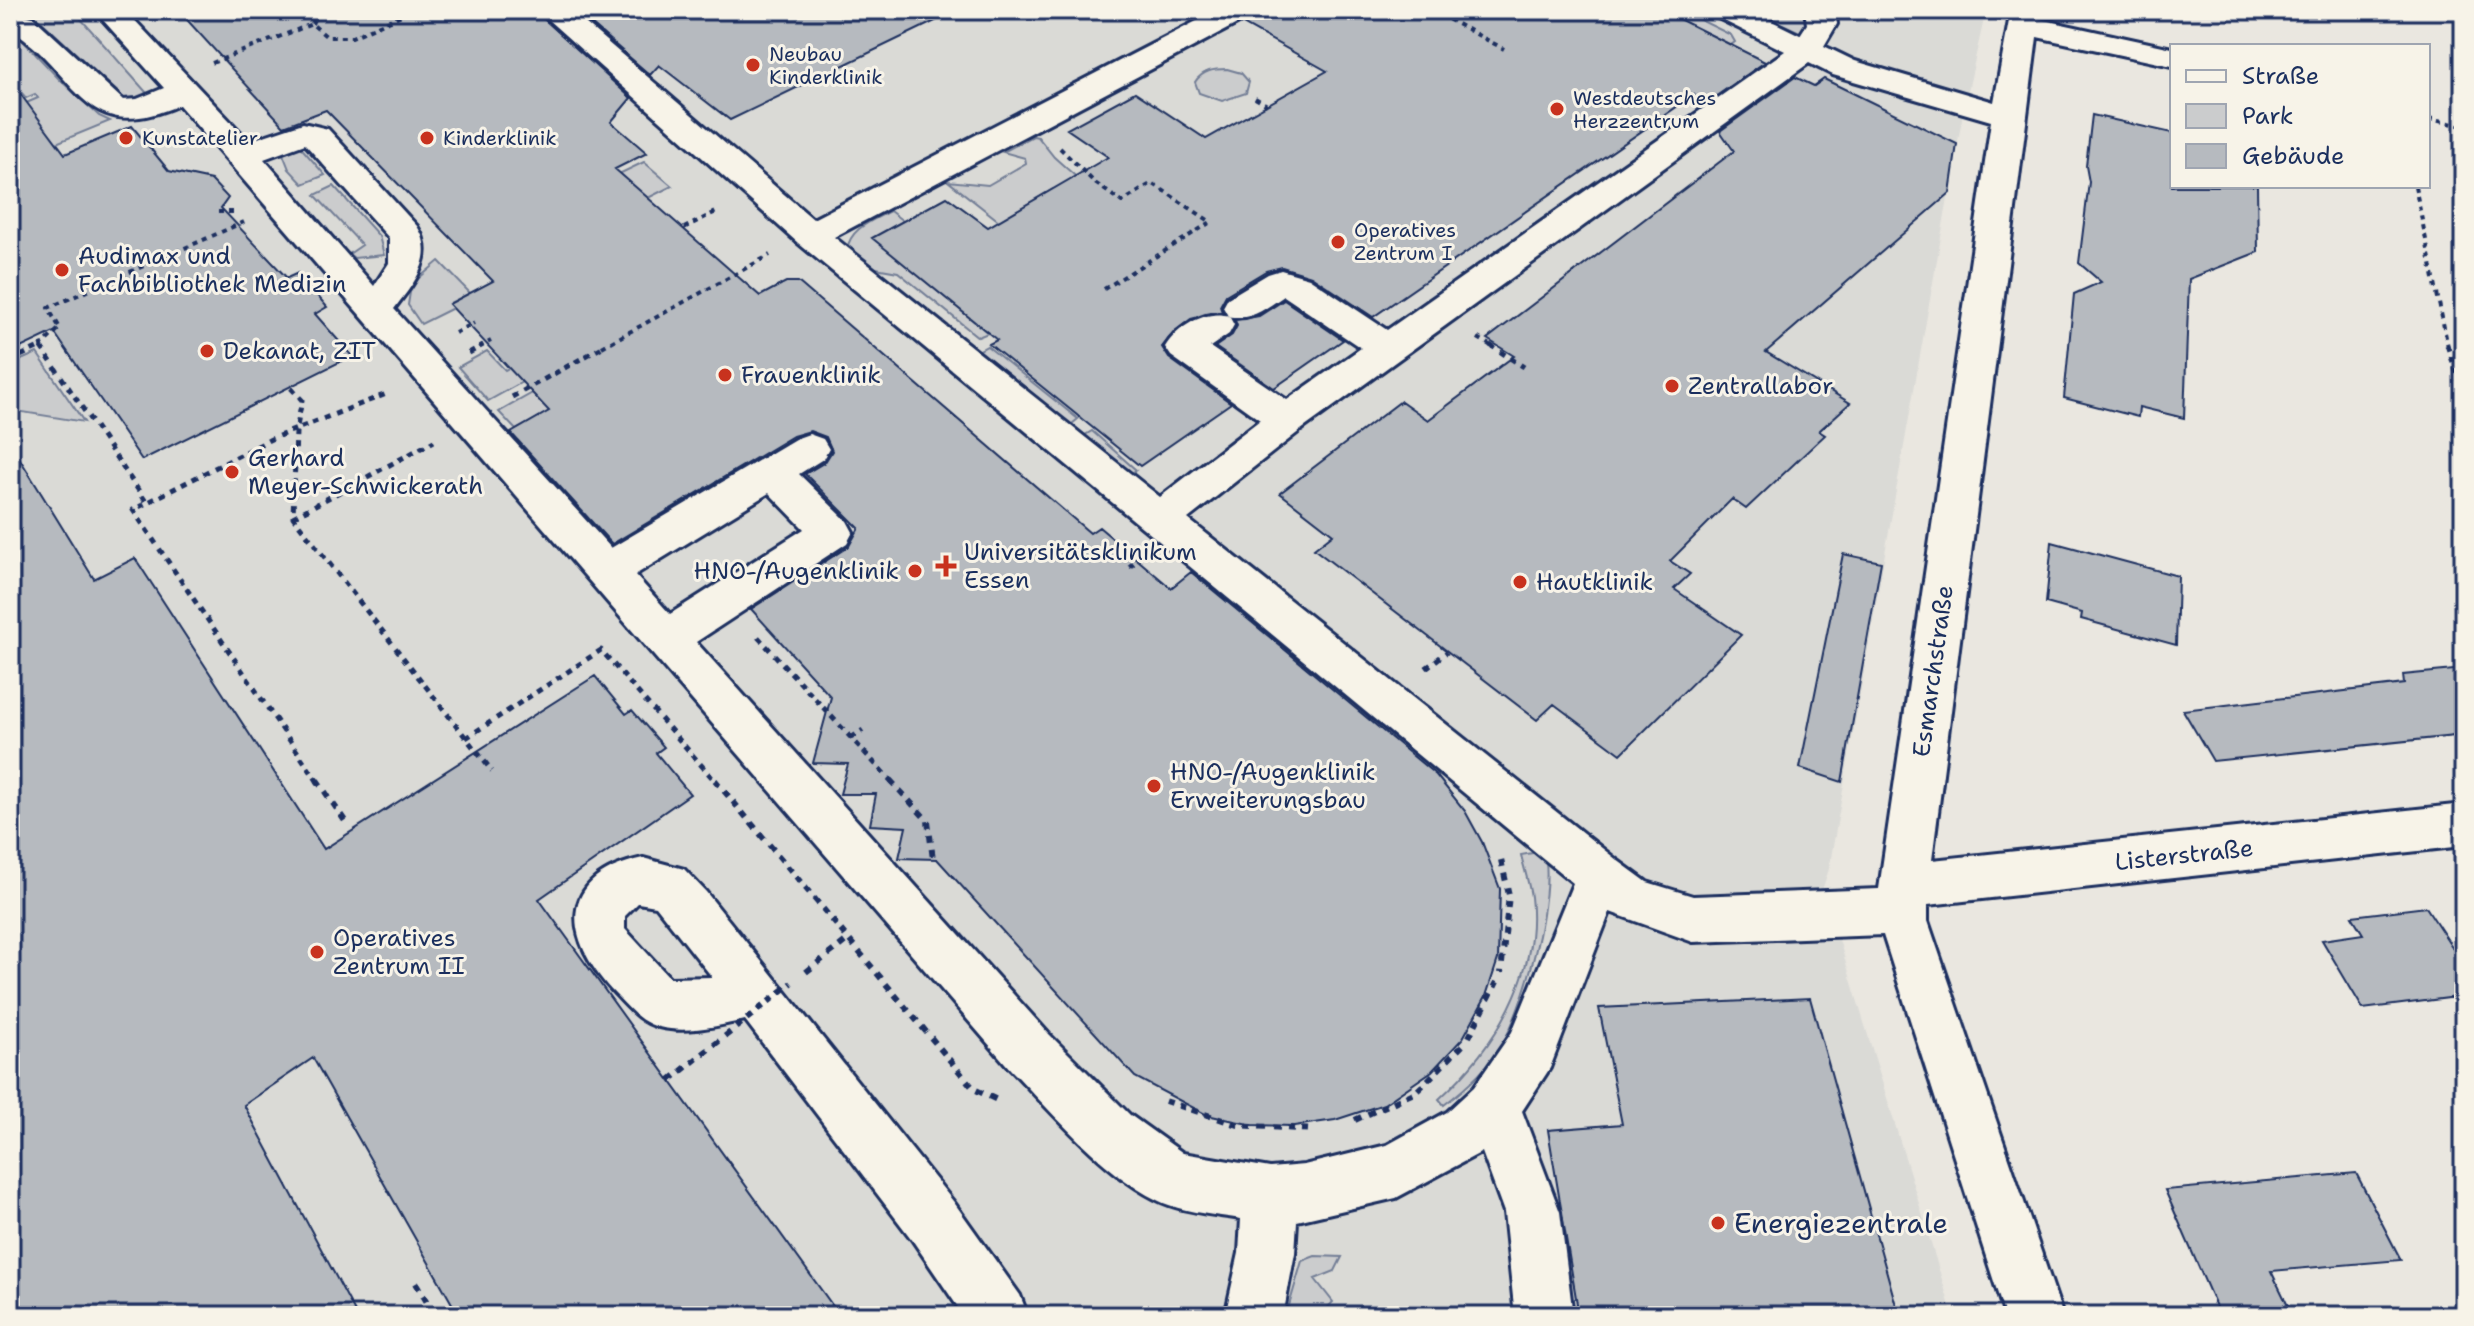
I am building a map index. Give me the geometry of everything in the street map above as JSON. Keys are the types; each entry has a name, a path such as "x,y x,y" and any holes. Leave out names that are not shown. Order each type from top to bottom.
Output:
{"street":[{"path":"109,10 192,79 243,155 374,310 1030,1052 1111,1134 1172,1179 1270,1196 1304,1193 1396,1170 1466,1131 1493,1106 1531,1050 1600,876"},
{"name":"Listerstraße","path":"552,10 810,235 1633,900 1693,919 1904,898 2464,825"},
{"path":"810,235 1241,10"},
{"path":"1690,10 1799,55 2008,116"},
{"path":"1725,10 1799,55"},
{"path":"1160,519 1287,420 1799,55 1816,40 1822,24 1820,10"},
{"path":"2024,17 2170,56"},
{"name":"Esmarchstraße","path":"2024,17 2008,116 1903,921 2034,1316"},
{"path":"10,21 22,23 112,107 124,111 141,108 192,79"},
{"path":"243,155 303,133 316,136 405,234 411,244 411,256 374,310"},
{"path":"1287,420 1184,347 1281,282 1296,287 1388,348"},
{"path":"605,572 809,449"},
{"path":"666,639 832,532 772,471"},
{"path":"774,988 999,1316"},
{"path":"1493,1106 1532,1212 1544,1316"},
{"path":"1254,1316 1267,1253 1270,1196"}],"path":[{"path":"312,24 327,37 352,37 413,10"},
{"path":"1431,10 1504,49"},
{"path":"192,79 312,24 314,19 331,12"},
{"path":"1255,98 1267,105"},
{"path":"1031,117 1095,183 1122,202 1152,183 1211,222 1104,289"},
{"path":"2430,119 2464,126"},
{"path":"2415,188 2449,354 2464,394"},
{"path":"684,228 709,216"},
{"path":"10,361 41,347 60,328 48,308 252,218"},
{"path":"194,244 199,252"},
{"path":"293,517 686,301"},
{"path":"1484,341 1524,367"},
{"path":"41,347 147,503"},
{"path":"291,388 302,400 296,432 293,517 492,771"},
{"path":"345,821 133,510 271,439 296,432 395,391"},
{"path":"724,601 928,821 929,850 936,869"},
{"path":"466,738 601,650 739,808 846,941 974,1089 1005,1104"},
{"path":"1426,668 1447,652"},
{"path":"1414,659 1438,677"},
{"path":"851,738 863,730"},
{"path":"1352,1121 1416,1092 1449,1063 1467,1040 1487,1005 1503,970 1507,936 1509,895 1498,852"},
{"path":"670,1080 774,988 846,941"},
{"path":"1157,1097 1221,1124 1244,1129 1273,1131 1328,1127"},
{"path":"416,1283 435,1316"}],"shaded area":[{"name":"Universitätsklinikum Essen","path":"10,10 1986,10 1963,113 1829,869 1823,887 1953,1316 10,1316"}],"green space":[{"path":"10,10 73,10 146,92 143,99 134,102 125,99 38,18 22,12 10,13"},
{"path":"1680,10 1731,35 1735,42 1731,45 1662,11"},
{"path":"1753,10 1806,10 1811,17 1804,34"},
{"path":"10,27 59,79 99,116 110,121 10,162 10,110 38,98 35,94 26,98 10,79"},
{"path":"1227,69 1241,73 1249,82 1246,93 1222,101 1199,93 1195,82 1202,75"},
{"path":"1033,136 1038,137 1054,157 1092,191 1053,189 999,221 948,181 988,185 1026,163 1025,158 1003,152"},
{"path":"298,144 325,175 303,184 289,169 283,154"},
{"path":"644,162 672,186 582,231 554,205"},
{"path":"334,186 379,236 384,255 354,258 349,254 362,245 315,195"},
{"path":"890,211 903,221 873,238 988,333 978,337 898,272 870,267 847,250 857,231"},
{"path":"439,261 470,293 450,303 453,308 421,324 408,305 410,292 419,278"},
{"path":"987,346 1078,419 1072,424 1085,435 1092,431 1136,470 1130,474 1119,467 978,351"},
{"path":"487,351 505,370 529,357 542,371 488,401 458,367"},
{"path":"37,353 84,422 10,410 10,365"},
{"path":"552,382 569,401 516,430 499,412"},
{"path":"1544,851 1547,870 1542,922 1519,1007 1500,1048 1488,1064 1444,1105 1439,1099 1495,1034 1520,982 1532,926 1531,897 1521,855"},
{"path":"1315,1256 1342,1257 1335,1271 1315,1279 1333,1302 1320,1316 1286,1316 1302,1261"}],"building":[{"path":"178,10 534,10 631,98 611,122 647,153 615,169 760,296 786,282 798,282 1090,533 1099,527 1171,588 1191,572 1436,775 1465,811 1482,842 1500,889 1498,959 1486,996 1463,1038 1432,1071 1384,1104 1335,1120 1294,1126 1253,1125 1207,1115 1135,1077 937,859 899,858 906,827 870,825 876,794 840,794 848,764 813,763 831,697 751,609 849,546 859,528 805,474 825,462 832,451 826,437 810,431 793,436 612,544 511,433 549,411 449,304 493,281 326,110 284,126"},
{"name":"Neubau Kinderklinik","path":"575,10 958,10 730,120 659,65 650,75"},
{"path":"1259,10 1661,10 1765,62 1702,106 1694,95 1373,317 1311,276 1282,267 1266,271 1226,295 1220,306 1222,312 1191,319 1175,331 1162,347 1169,358 1231,403 1140,466 989,344 997,340 872,238 947,197 988,227 1108,157 1067,129 1135,92 1206,139 1327,71 1243,24"},
{"path":"1795,77 1814,86 1824,79 1957,144 1950,193 1766,352 1850,403 1819,431 1825,435 1746,509 1732,499 1670,561 1690,574 1674,589 1741,635 1621,754 1554,704 1537,720 1314,549 1333,534 1280,493 1401,401 1428,420 1514,356 1487,339 1734,151 1720,131"},
{"path":"10,80 65,154 132,126 169,171 211,180 228,198 221,208 287,278 298,273 327,307 315,314 352,356 142,460 54,332 10,353"},
{"path":"2092,115 2170,133 2170,188 2257,188 2258,252 2189,279 2184,418 2139,407 2138,417 2064,398 2074,294 2101,282 2079,263 2089,182 2086,166"},
{"path":"1284,300 1343,340 1274,388 1215,347 1232,335 1237,326 1235,320 1259,316"},
{"name":"Operatives Zentrum II","path":"10,443 94,579 135,558 324,849 595,676 626,714 632,710 664,747 656,753 690,794 539,899 840,1316 459,1316 313,1058 244,1105 357,1316 10,1316"},
{"path":"2052,542 2178,576 2176,645 2081,619 2082,613 2046,603"},
{"path":"1843,554 1881,562 1842,782 1800,768"},
{"path":"2464,669 2464,735 2213,761 2183,710 2404,684 2403,675"},
{"path":"2426,907 2464,965 2464,996 2363,1009 2322,940 2363,934 2352,916"},
{"name":"Energiezentrale","path":"1810,998 1899,1316 1579,1316 1548,1130 1622,1124 1599,1008"},
{"path":"2356,1173 2401,1260 2271,1271 2293,1316 2220,1316 2165,1190"}],"place":[{"name":"Neubau Kinderklinik","path":"753,65"},
{"name":"Westdeutsches Herzzentrum","path":"1557,109"},
{"name":"Kunstatelier","path":"126,138"},
{"name":"Kinderklinik","path":"427,138"},
{"name":"Operatives Zentrum I","path":"1338,242"},
{"name":"Audimax und Fachbibliothek Medizin","path":"62,270"},
{"name":"Dekanat, ZIT","path":"207,351"},
{"name":"Frauenklinik","path":"725,375"},
{"name":"Zentrallabor","path":"1672,386"},
{"name":"Gerhard Meyer-Schwickerath","path":"232,472"},
{"name":"Universitätsklinikum Essen","path":"946,566"},
{"name":"HNO-/Augenklinik","path":"915,571"},
{"name":"Hautklinik","path":"1520,582"},
{"name":"HNO-/Augenklinik Erweiterungsbau","path":"1154,786"},
{"name":"Operatives Zentrum II","path":"317,952"},
{"name":"Energiezentrale","path":"1718,1223"}]}
